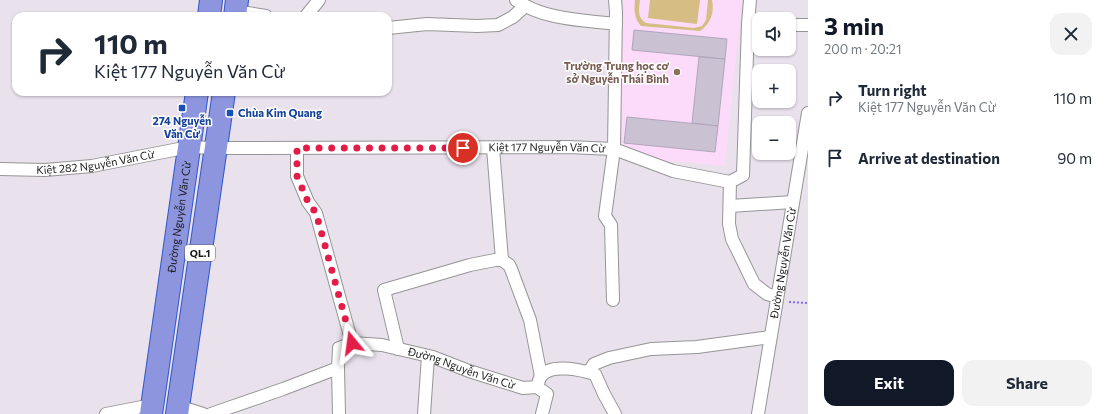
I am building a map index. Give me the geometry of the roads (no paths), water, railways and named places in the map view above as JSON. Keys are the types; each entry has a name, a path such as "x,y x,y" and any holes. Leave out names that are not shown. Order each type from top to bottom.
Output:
{"highway":[{"path":"210,12 211,0"},
{"name":"Đường Nguyễn Văn Cừ","path":"152,410 196,96"},
{"name":"QL.1","path":"177,410 223,96"}],"street":[{"path":"309,12 319,0"},
{"path":"613,300 611,225 605,216 614,148 615,0"},
{"path":"750,0 752,16"},
{"path":"392,28 426,24 477,26 498,25 513,17 520,3 558,17 616,24"},
{"path":"236,9 249,12"},
{"path":"796,25 808,25"},
{"path":"752,39 743,175 730,182 729,224 732,239 754,284 767,294 777,297"},
{"name":"Đường Nguyễn Văn Cừ","path":"758,414 808,113"},
{"name":"Kiệt 282 Nguyễn Văn Cừ","path":"0,169 44,170 92,166 189,147 215,148"},
{"name":"Kiệt 177 Nguyễn Văn Cừ","path":"215,148 614,148 673,171 730,182"},
{"path":"297,148 297,176 308,202 316,213 352,343 339,348 339,414"},
{"path":"493,148 502,260"},
{"path":"730,206 793,202"},
{"path":"398,349 384,290 470,265 502,260 506,262 511,269 525,304 533,332 539,382 547,394 542,414"},
{"path":"615,414 595,374 589,372 594,364 609,358 650,349 697,347 770,337"},
{"name":"Đường Nguyễn Văn Cừ","path":"352,343 382,345 428,356 523,388 539,382 549,369 576,369 589,372"},
{"path":"424,414 428,356"},
{"path":"211,414 338,368"},
{"path":"106,414 152,410"},
{"path":"177,410 202,414"}],"place":[{"name":"Trường Trung học cơ sở Nguyễn Thái Bình","path":"677,72"},
{"name":"274 Nguyễn Văn Cừ","path":"182,108"},
{"name":"Chùa Kim Quang","path":"230,113"}]}
